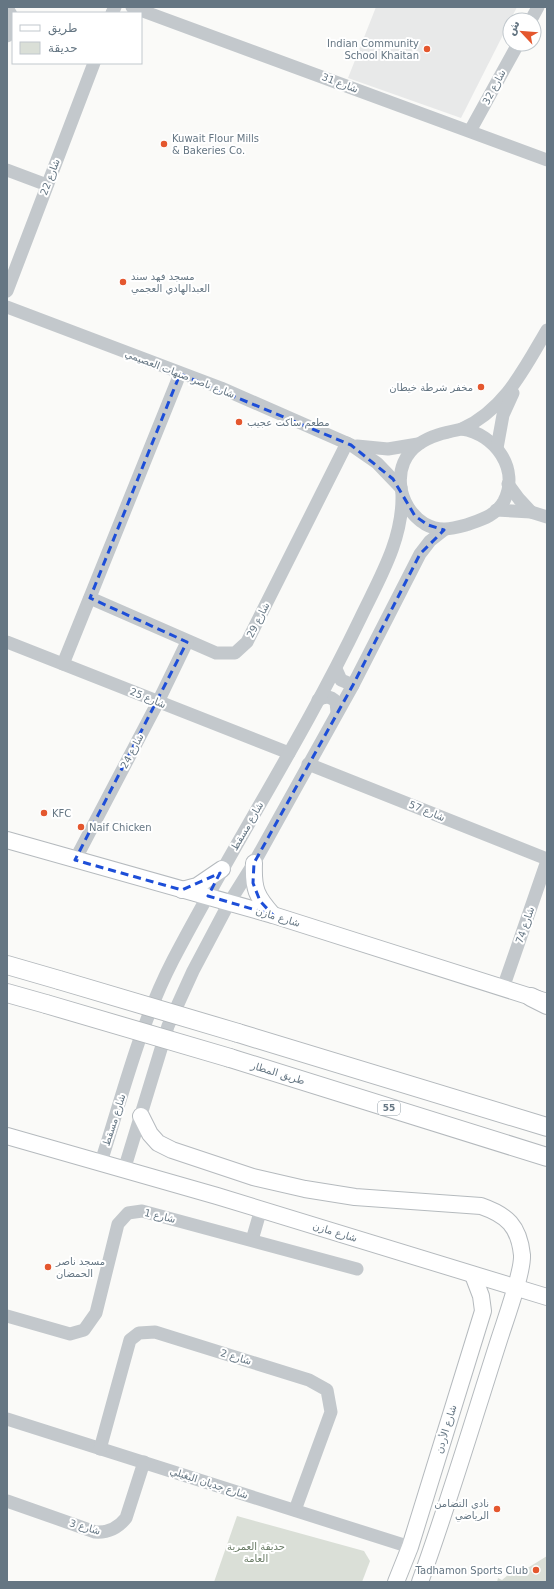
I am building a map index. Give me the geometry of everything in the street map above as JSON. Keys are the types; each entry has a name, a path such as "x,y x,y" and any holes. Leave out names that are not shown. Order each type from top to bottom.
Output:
{"highway":[{"path":"7,965 238,1033 547,1127"},
{"name":"طريق المطار","path":"7,993 230,1058 547,1157"}],"main road":[{"name":"شارع مازن","path":"7,840 273,915 542,1001"},
{"path":"254,863 253,882 260,901 273,915"},
{"path":"182,890 197,886 222,869"},
{"path":"141,1116 150,1134 158,1143 192,1157 253,1177 305,1189 355,1197 481,1206 498,1212 511,1223 519,1235 522,1257 515,1288 463,1454 420,1582"},
{"name":"شارع مازن","path":"7,1136 101,1162 547,1297"},
{"name":"شارع الأردن","path":"396,1582 410,1547 483,1311 481,1296 472,1275"},
{"path":"440,1449 450,1446 455,1447 463,1454"}],"street":[{"name":"شارع 31","path":"132,7 547,160"},
{"path":"7,8 10,12 12,20 7,36"},
{"name":"شارع 32","path":"470,131 514,52"},
{"name":"شارع 22","path":"7,291 94,64"},
{"path":"7,170 47,185"},
{"name":"شارع ناصر صنهات العصيمي","path":"7,307 180,374 221,388 349,444 377,462 401,492"},
{"path":"444,530 428,525 418,519 409,510 401,492 402,469 406,459 418,444 462,429 492,410 521,373 547,330"},
{"path":"497,448 503,415 521,373"},
{"path":"64,664 180,374"},
{"path":"124,1170 168,1026 193,971 229,903 254,863 353,685 420,554 430,541 444,530 486,518 503,502 508,484 506,465 497,448 483,435 474,431 462,429"},
{"name":"شارع ناصر صنهات العصيمي","path":"349,444 388,449 418,444"},
{"name":"شارع 29","path":"90,598 186,642 216,653 235,653 246,642 349,444"},
{"path":"508,484 519,499 532,512"},
{"name":"شارع مسقط","path":"101,1162 147,1018 172,962 222,869 336,669 396,540 402,513 401,492"},
{"path":"496,510 532,512 547,517"},
{"name":"شارع 25","path":"7,642 289,753"},
{"name":"شارع 24","path":"75,860 158,702 186,642"},
{"path":"336,669 341,680 353,685"},
{"path":"318,700 328,697 334,700 337,706 337,712"},
{"name":"شارع 57","path":"308,764 547,860"},
{"name":"شارع 74","path":"503,988 547,860"},
{"name":"شارع 1","path":"7,1316 70,1334 84,1330 96,1313 118,1224 128,1213 142,1211 357,1269"},
{"path":"257,1241 265,1211"},
{"name":"شارع 2","path":"100,1449 130,1340 139,1333 155,1332 302,1378 327,1390 331,1412 295,1510"},
{"name":"شارع جديان البغيلي","path":"7,1419 410,1547"},
{"name":"شارع 3","path":"7,1501 95,1532 104,1533 120,1526 126,1518 144,1462"}],"highlighted area":[{"path":"180,374 351,445 393,479 415,516 428,525 444,530 420,554 353,685 254,863 253,883 260,901 273,915 208,896 220,873 182,890 75,860 187,642 90,598"}],"shaded area":[{"name":"Indian Community School Khaitan","path":"376,7 517,7 514,12 502,12 502,37 461,118 348,78"}],"green space":[{"name":"حديقة العمرية العامة","path":"237,1516 364,1551 370,1561 362,1582 214,1582"},
{"name":"Tadhamon Sports Club","path":"547,1556 547,1582 497,1582 498,1578 502,1580 516,1568 521,1572"}],"place":[{"name":"Indian Community School Khaitan","path":"427,49"},
{"name":"Kuwait Flour Mills & Bakeries Co.","path":"164,144"},
{"name":"مسجد فهد سند العبدالهادي العجمي","path":"123,282"},
{"name":"مخفر شرطة خيطان","path":"481,387"},
{"name":"مطعم ساكت عجيب","path":"239,422"},
{"name":"KFC","path":"44,813"},
{"name":"Naif Chicken","path":"81,827"},
{"name":"مسجد ناصر الحمضان","path":"48,1267"},
{"name":"نادي التضامن الرياضي","path":"497,1509"},
{"name":"Tadhamon Sports Club","path":"536,1570"}]}
